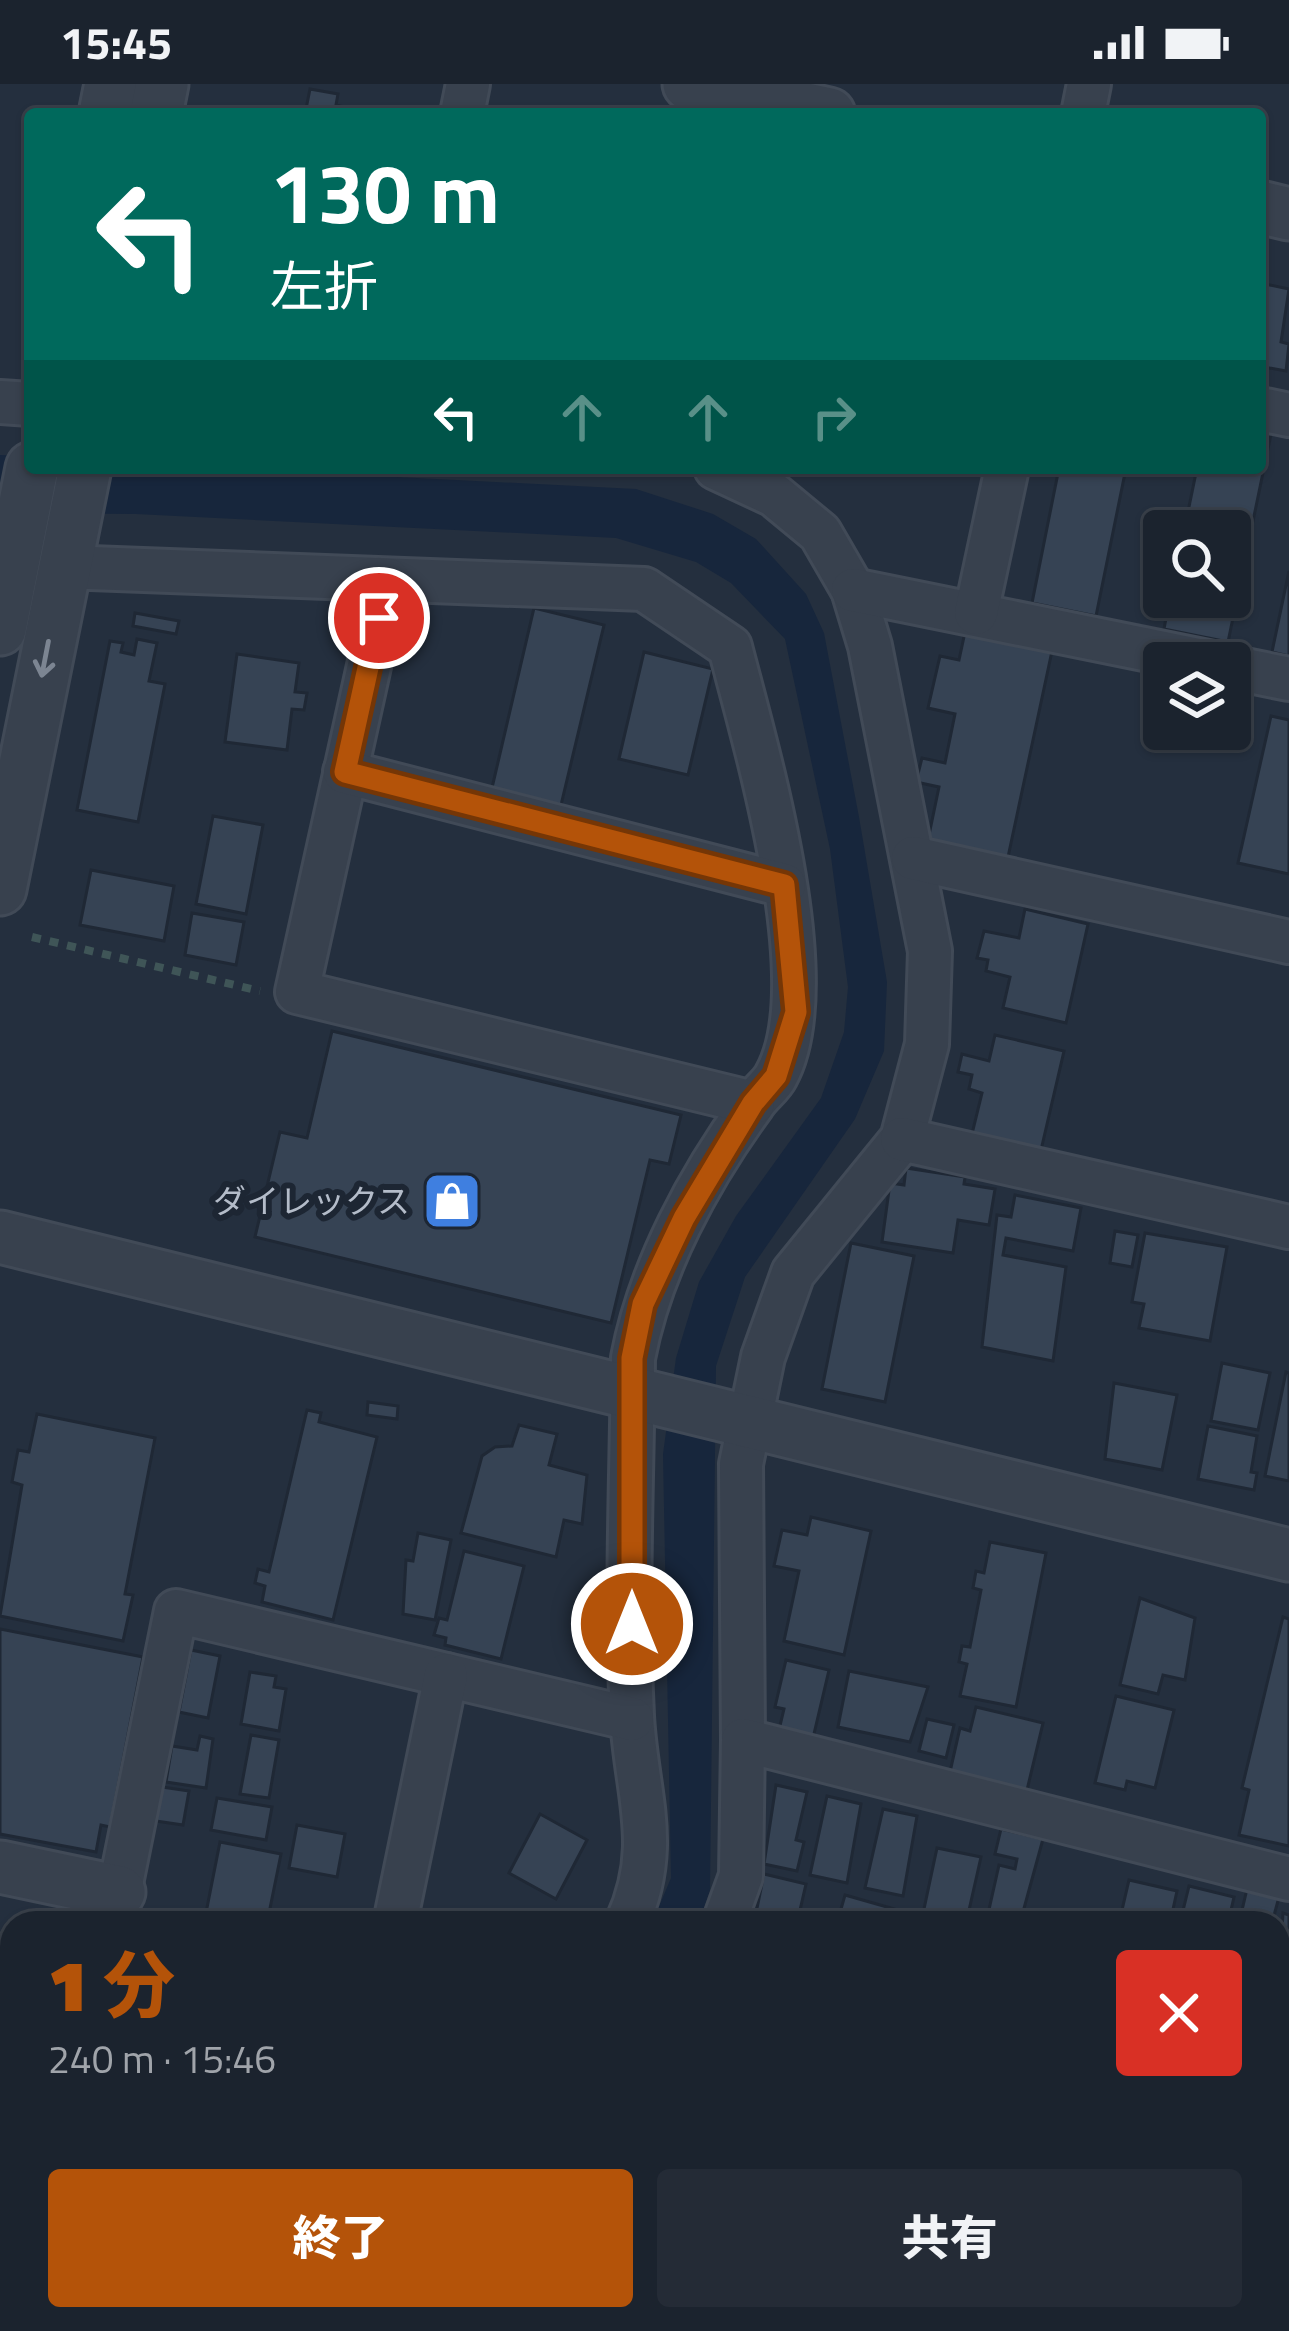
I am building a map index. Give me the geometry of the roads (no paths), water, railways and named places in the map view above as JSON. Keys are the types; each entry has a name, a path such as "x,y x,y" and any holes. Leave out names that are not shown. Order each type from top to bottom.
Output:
{"street":[{"path":"689,84 801,108"},
{"path":"0,629 10,557 31,474"},
{"path":"0,890 84,474"},
{"path":"728,1911 740,1876 743,1740 737,1415 793,1273 902,1139 927,1044 930,951 870,646 853,590 820,533 774,495 729,474"},
{"path":"976,614 1006,474"},
{"path":"66,556 388,580 644,589 730,647 784,885 796,1012 776,1076 753,1103 684,1218 643,1304 632,1720 648,1814 643,1890 633,1911"},
{"path":"388,580 297,992 753,1103"},
{"path":"853,590 1143,649"},
{"path":"1251,671 1289,679"},
{"path":"345,772 784,885"},
{"path":"913,858 1289,942"},
{"path":"902,1139 1289,1227"},
{"path":"0,1237 737,1415 1289,1555"},
{"path":"0,1867 116,1908 176,1611 632,1720"},
{"path":"397,1911 446,1675"},
{"path":"743,1740 1289,1879"}],"water":[{"path":"0,455 24,456 24,474 337,474 636,489 713,514 756,539 806,594 824,633 859,817 887,982 884,1051 855,1119 745,1277 716,1366 710,1890 703,1911 657,1911 671,1878 663,1454 676,1358 699,1282 736,1216 821,1098 844,1032 848,987 830,849 785,639 731,583 696,562 616,538 136,514 0,513"}],"place":[{"name":"ダイレックス","path":"452,1201"}]}
